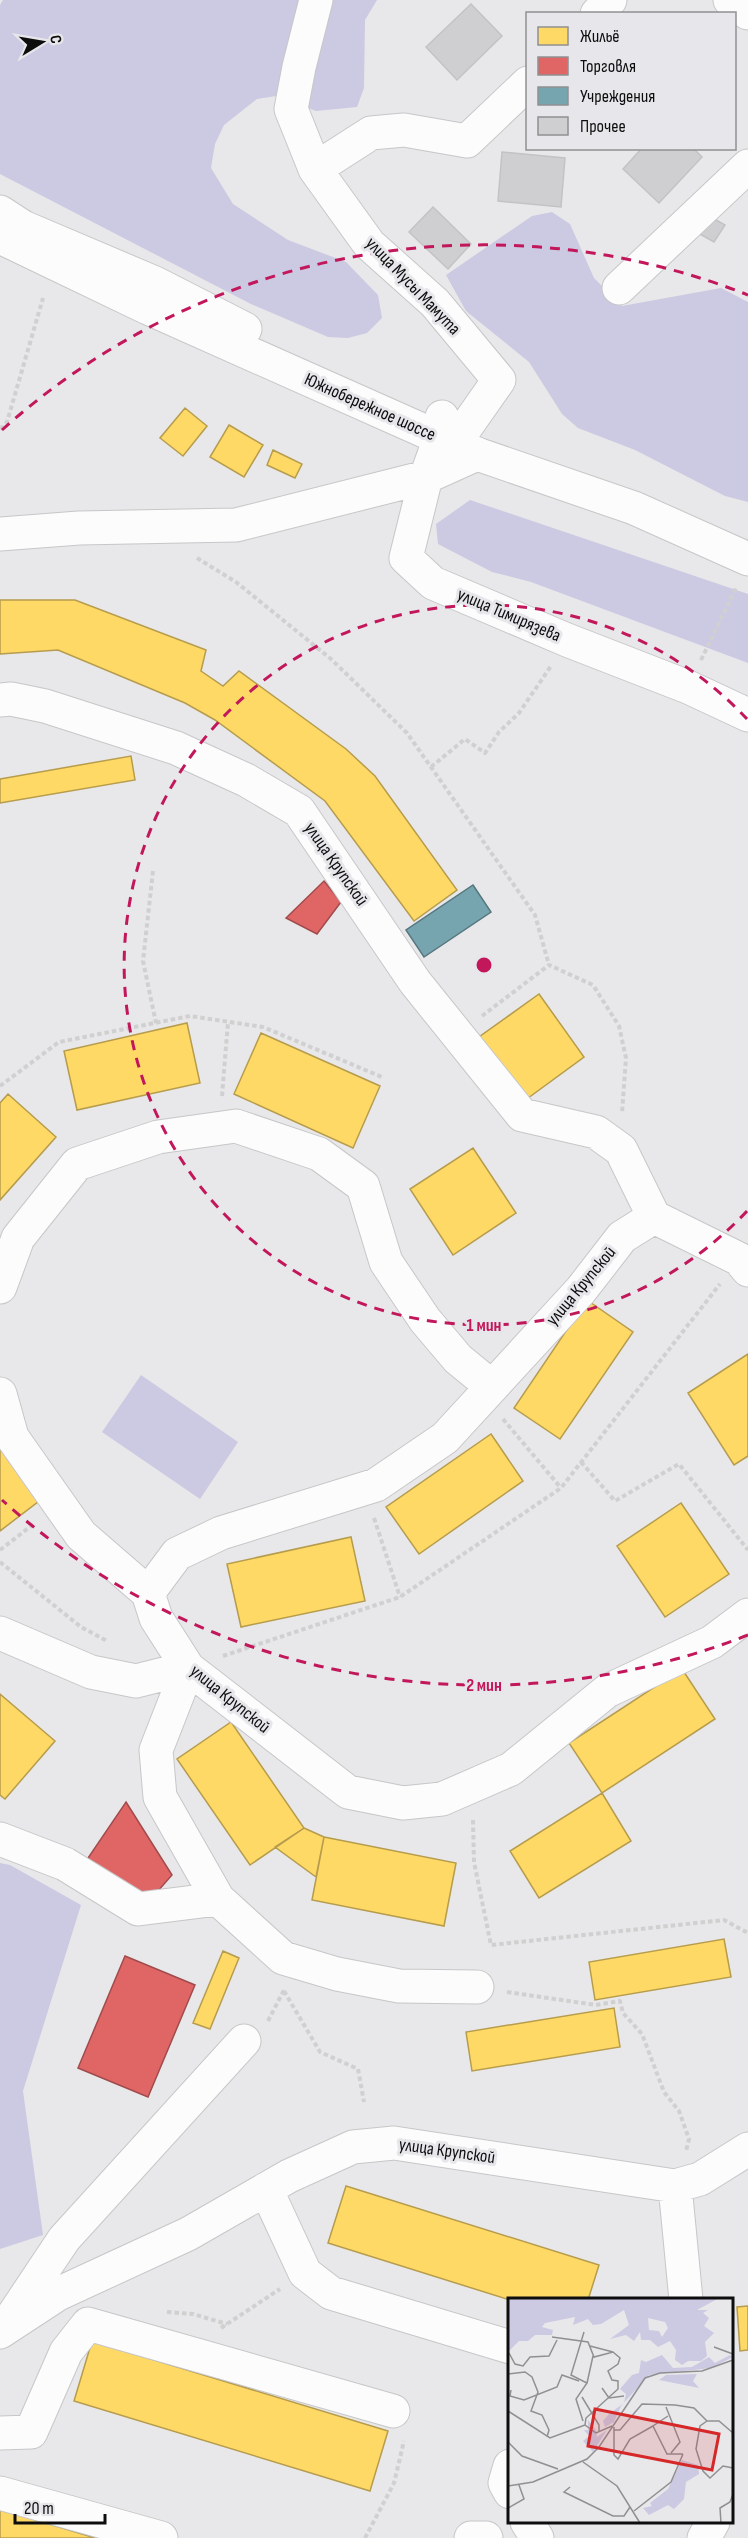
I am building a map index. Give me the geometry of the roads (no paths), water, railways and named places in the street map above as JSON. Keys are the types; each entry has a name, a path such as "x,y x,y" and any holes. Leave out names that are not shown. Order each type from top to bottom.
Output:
{"main road":[{"name":"улица Мусы Мамута","path":"316,0 291,109 315,169 369,244 435,303 499,380 456,434"},
{"path":"599,12 610,0"},
{"path":"730,0 748,13"},
{"path":"315,169 371,134 404,130 468,141 526,85"},
{"path":"619,288 748,166"},
{"name":"Южнобережное шоссе","path":"0,212 23,227 155,283 456,434 634,508 743,572"},
{"name":"Южнобережное шоссе","path":"0,237 158,313 408,424 456,434 748,533"},
{"path":"408,424 426,477"},
{"path":"0,534 79,528 236,525 426,477 456,434"},
{"name":"улица Тимирязева","path":"426,477 406,558 433,583 567,640 688,687 748,715"},
{"name":"улица Крупской","path":"0,700 45,706 176,748 246,780 299,811 415,982 522,1115 596,1132 621,1150 654,1217 622,1237 581,1290 444,1438 376,1485 221,1533 177,1554 148,1593 156,1618 188,1668 348,1792 403,1803 442,1798 511,1770 607,1691 712,1642 748,1615"},
{"path":"0,1287 18,1238 77,1164 158,1137 236,1126 319,1154 363,1186 386,1262 424,1320 487,1391"},
{"path":"654,1217 743,1265"},
{"path":"0,1394 12,1437 81,1535 148,1593"},
{"path":"0,1633 91,1672 136,1681 188,1668"},
{"path":"188,1668 156,1750 160,1797 218,1899 283,1958 337,1974 399,1986 477,1987"},
{"path":"0,1839 65,1863 138,1909 218,1899"},
{"path":"2,2330 64,2238 244,2042"},
{"name":"улица Крупской","path":"2,2330 58,2294 188,2234 288,2176 353,2147 394,2143 675,2186 700,2179 748,2149"},
{"path":"675,2186 686,2298"},
{"path":"266,2189 305,2272 331,2294 508,2346"},
{"path":"0,2433 31,2432 66,2352 88,2324 393,2411"},
{"path":"508,2473 505,2484 508,2489"},
{"path":"0,2493 161,2538"},
{"path":"528,2523 537,2538"},
{"path":"704,2538 712,2523"},
{"path":"471,2538 486,2538"}]}
